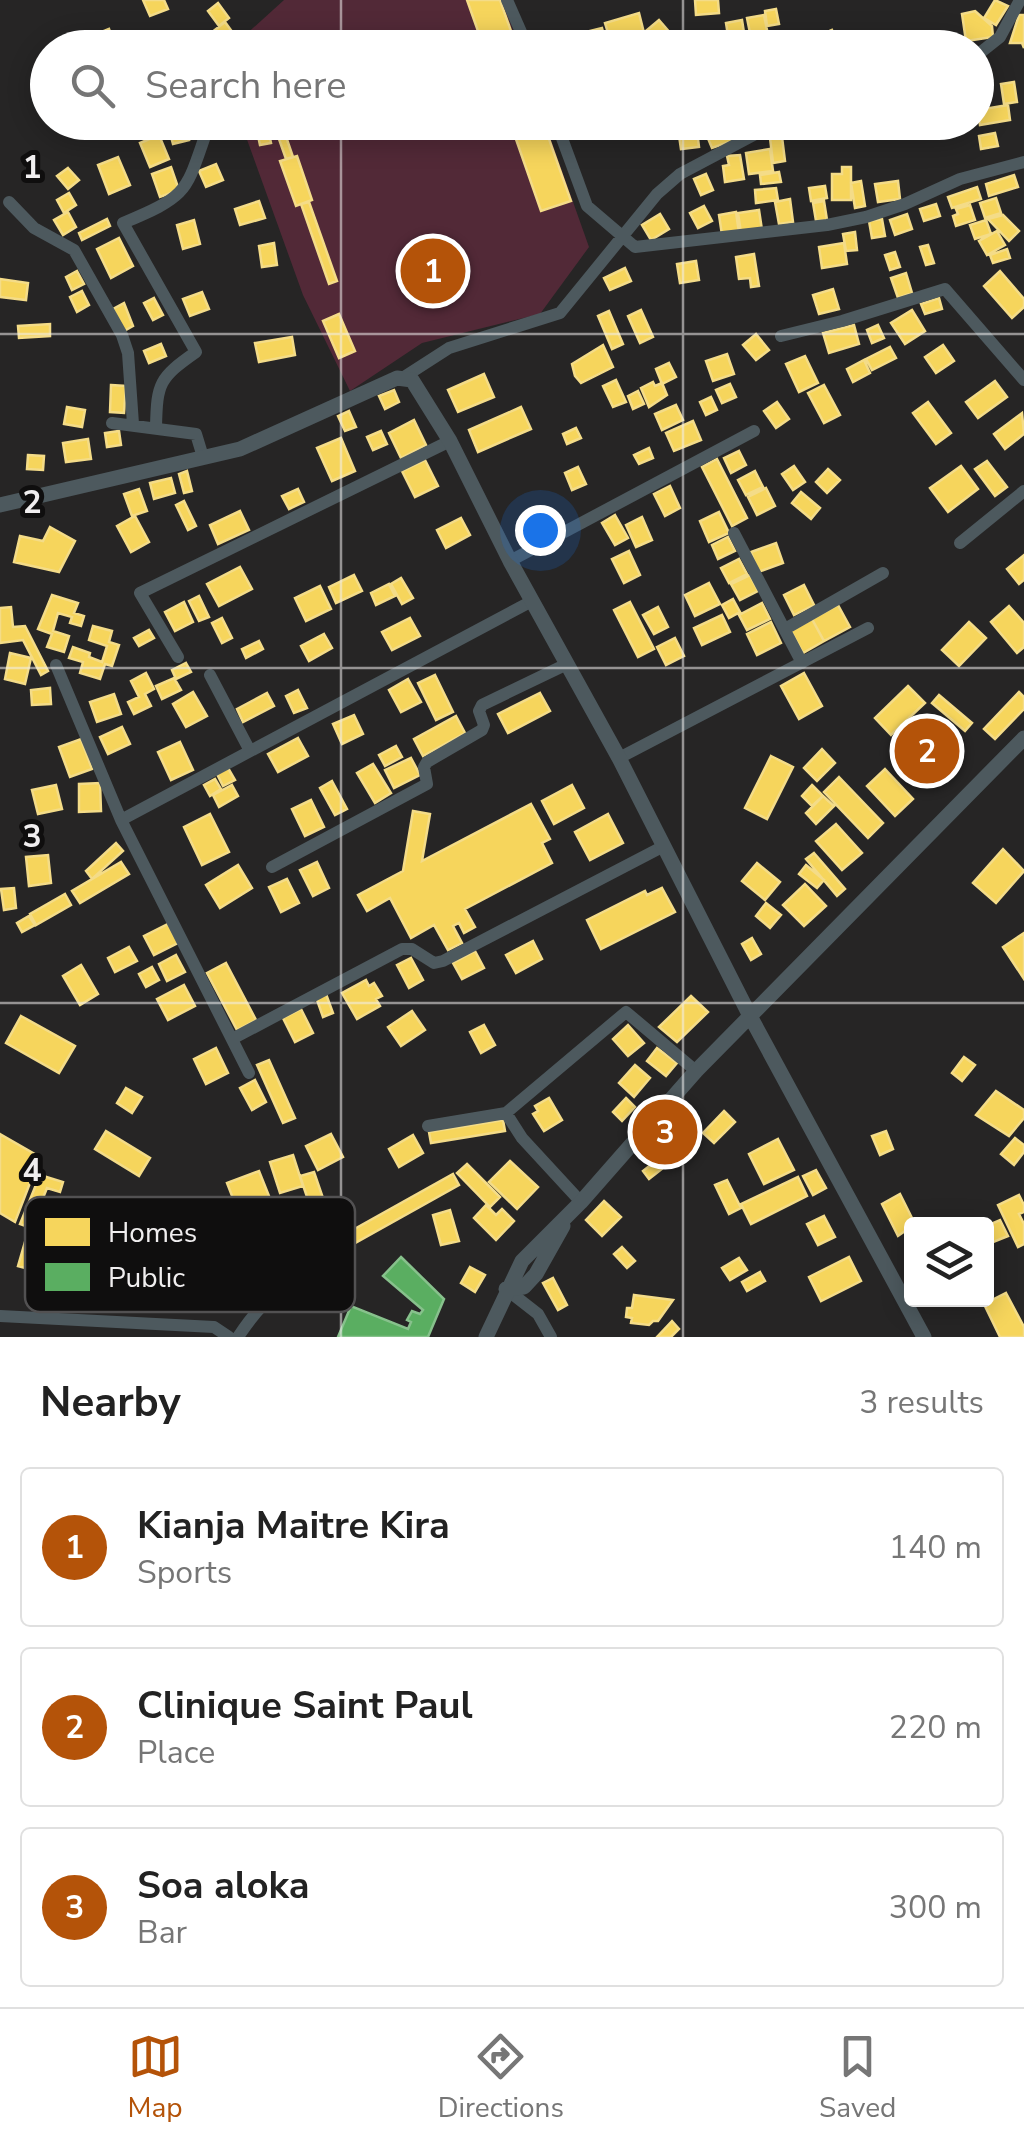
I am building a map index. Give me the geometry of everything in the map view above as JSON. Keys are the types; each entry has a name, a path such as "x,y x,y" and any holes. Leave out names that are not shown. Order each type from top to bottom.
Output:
{"street":[{"path":"506,0 520,30"},
{"path":"994,42 1020,8"},
{"path":"156,428 156,388 166,372 196,352 123,223 173,200 186,188 203,140"},
{"path":"563,140 587,206 635,247 828,226 906,204 960,179 1024,162"},
{"path":"0,505 240,449 404,377 449,348 560,313 657,194 680,174 744,140"},
{"path":"8,202 34,228 74,250 84,266 128,353 132,424"},
{"path":"781,336 842,322 945,289 1024,380"},
{"path":"404,377 416,385 450,442 510,561 619,758 750,1016 924,1337"},
{"path":"112,423 196,434 203,457"},
{"path":"510,561 754,430"},
{"path":"178,657 140,592 450,442"},
{"path":"960,544 1024,491"},
{"path":"734,532 802,663"},
{"path":"785,629 883,573"},
{"path":"122,820 532,601"},
{"path":"619,758 868,628"},
{"path":"56,664 122,820 249,1073"},
{"path":"272,866 427,784 427,762 482,730 482,705 567,664"},
{"path":"210,674 250,751"},
{"path":"486,1337 522,1260 580,1202 696,1070 1024,738"},
{"path":"232,1040 402,949 412,948 434,963 443,962 664,846"},
{"path":"428,1126 506,1114 626,1012 696,1070"},
{"path":"506,1114 522,1138 580,1202"},
{"path":"506,1289 538,1314 550,1337"},
{"path":"238,1337 255,1312"},
{"path":"0,1316 214,1328 229,1337"}],"shaded area":[{"path":"284,0 502,0 513,30 251,30"},
{"path":"247,140 551,140 589,247 540,314 422,343 350,391 303,295"}],"building: Homes":[{"path":"143,0 164,0 168,9 150,16"},
{"path":"467,0 500,0 511,30 478,30"},
{"path":"695,0 718,0 719,13 696,15"},
{"path":"995,0 1008,6 996,25 984,18"},
{"path":"218,3 229,18 219,26 208,11"},
{"path":"776,9 779,24 767,26 765,11"},
{"path":"975,11 992,30 964,30 962,14"},
{"path":"639,13 643,30 607,30 605,23"},
{"path":"764,15 767,30 749,30 747,18"},
{"path":"1019,15 1024,15 1024,48 1022,43 1010,43"},
{"path":"659,20 668,30 647,30"},
{"path":"742,20 744,30 727,30 726,23"},
{"path":"225,22 231,30 215,30"},
{"path":"1014,82 1017,102 1004,104 1001,84"},
{"path":"1008,105 1010,120 994,123 994,107"},
{"path":"994,133 998,146 981,149 980,140 994,140"},
{"path":"161,140 169,159 150,167 140,143"},
{"path":"279,140 287,140 293,157 286,159"},
{"path":"516,140 549,140 571,201 541,211"},
{"path":"680,140 698,140 699,147 681,149"},
{"path":"709,140 735,140 712,148"},
{"path":"770,140 782,140 785,161 773,163"},
{"path":"770,149 773,171 749,174 746,153"},
{"path":"740,155 744,179 725,182 723,166 729,165 727,156"},
{"path":"297,156 312,200 296,206 280,161"},
{"path":"118,157 130,185 109,194 98,165"},
{"path":"216,164 223,180 206,187 199,171"},
{"path":"171,167 179,190 160,197 152,174"},
{"path":"842,167 851,167 851,200 832,200 832,174 842,174"},
{"path":"68,168 79,180 68,189 57,176"},
{"path":"779,172 781,182 761,184 760,175"},
{"path":"706,174 713,190 701,195 694,179"},
{"path":"1014,175 1018,187 989,196 986,184"},
{"path":"861,181 865,206 855,208 851,183"},
{"path":"898,181 900,199 878,202 875,184"},
{"path":"825,186 827,198 811,201 809,188"},
{"path":"977,187 981,199 952,208 948,197"},
{"path":"776,188 778,200 756,203 755,190"},
{"path":"69,193 76,205 64,213 57,200"},
{"path":"996,198 1001,213 985,218 980,203"},
{"path":"790,199 793,222 779,224 775,202"},
{"path":"259,201 265,218 240,225 235,209"},
{"path":"824,201 827,220 816,221 813,203"},
{"path":"309,202 337,281 329,284 301,204"},
{"path":"936,204 940,216 924,221 920,209"},
{"path":"970,205 975,220 956,226 956,209"},
{"path":"704,206 712,221 698,228 690,213"},
{"path":"759,210 762,230 741,233 738,213"},
{"path":"68,212 76,227 63,235 54,220"},
{"path":"736,212 739,233 722,235 719,215"},
{"path":"660,214 669,229 651,240 642,225"},
{"path":"907,214 912,229 895,235 890,220"},
{"path":"1003,215 1019,231 1009,241 988,219"},
{"path":"107,219 110,226 82,240 79,233"},
{"path":"882,219 885,236 872,238 869,221"},
{"path":"194,220 200,244 183,249 177,225"},
{"path":"986,220 991,234 975,239 970,225"},
{"path":"997,231 1005,245 987,255 979,241"},
{"path":"855,232 857,250 846,251 843,234"},
{"path":"119,238 133,266 111,278 97,249"},
{"path":"274,243 277,265 262,267 259,246"},
{"path":"844,243 847,264 822,268 819,247"},
{"path":"928,245 934,263 926,265 920,247"},
{"path":"1007,249 1010,258 993,263 990,255"},
{"path":"895,252 900,267 890,270 885,255"},
{"path":"754,254 759,286 751,287 750,278 739,279 736,257"},
{"path":"696,261 699,280 680,283 677,264"},
{"path":"625,268 631,281 610,290 604,278"},
{"path":"77,271 84,284 72,290 66,277"},
{"path":"1000,271 1024,299 1024,307 1012,318 984,286"},
{"path":"906,273 912,293 898,298 891,278"},
{"path":"0,279 28,283 26,300 0,297"},
{"path":"833,289 839,309 819,314 813,295"},
{"path":"82,291 89,305 77,312 70,297"},
{"path":"202,292 209,309 190,316 183,299"},
{"path":"154,298 163,315 153,320 144,303"},
{"path":"939,298 942,309 925,314 921,304"},
{"path":"124,303 133,326 124,331 113,309"},
{"path":"641,310 653,337 640,343 628,316"},
{"path":"912,310 925,331 905,344 891,323"},
{"path":"609,311 623,344 612,349 598,316"},
{"path":"339,314 355,351 339,358 323,321"},
{"path":"50,324 50,336 19,338 18,326"},
{"path":"854,325 859,344 829,353 823,333"},
{"path":"878,325 884,338 872,343 867,330"},
{"path":"756,334 769,350 756,360 743,345"},
{"path":"292,337 295,355 259,362 255,343"},
{"path":"161,344 166,356 149,363 144,351"},
{"path":"603,345 613,367 581,383 572,364"},
{"path":"943,345 954,361 936,373 925,357"},
{"path":"890,347 896,358 872,370 866,359"},
{"path":"727,354 734,374 713,381 706,361"},
{"path":"805,356 818,383 799,392 786,364"},
{"path":"864,360 870,373 853,382 847,369"},
{"path":"669,363 676,377 662,384 656,369"},
{"path":"484,374 494,397 458,412 448,390"},
{"path":"616,380 626,402 613,407 603,386"},
{"path":"995,381 1007,397 978,418 966,402"},
{"path":"653,382 655,386 662,383 667,395 649,407 641,388"},
{"path":"730,384 736,397 722,403 716,390"},
{"path":"111,385 126,386 124,413 110,412"},
{"path":"824,385 840,415 824,423 808,393"},
{"path":"394,390 399,402 385,409 379,396"},
{"path":"638,391 644,404 633,409 628,396"},
{"path":"711,397 717,410 706,415 700,402"},
{"path":"777,402 789,419 776,428 764,411"},
{"path":"928,402 951,433 936,444 913,413"},
{"path":"676,405 683,420 662,430 655,414"},
{"path":"67,407 85,410 82,427 64,424"},
{"path":"521,407 531,429 478,452 469,430"},
{"path":"349,411 356,427 345,431 338,416"},
{"path":"1022,413 1024,434 1005,449 994,434"},
{"path":"414,420 426,445 401,458 389,433"},
{"path":"693,421 701,440 674,451 666,433"},
{"path":"576,428 581,438 567,444 563,434"},
{"path":"119,431 121,445 107,447 105,433"},
{"path":"381,431 387,444 373,450 367,437"},
{"path":"341,438 355,471 332,481 317,448"},
{"path":"88,439 91,459 66,462 63,443"},
{"path":"649,448 653,458 639,464 634,455"},
{"path":"739,451 746,465 731,473 724,458"},
{"path":"28,455 44,456 43,470 27,469"},
{"path":"717,459 747,518 732,526 702,467"},
{"path":"425,460 438,486 415,497 402,471"},
{"path":"987,461 1007,487 995,496 975,469"},
{"path":"794,466 805,482 793,490 782,474"},
{"path":"961,466 978,489 948,512 930,488"},
{"path":"578,467 586,484 572,490 565,473"},
{"path":"828,469 840,480 827,493 816,482"},
{"path":"187,471 192,491 184,493 179,474"},
{"path":"755,471 763,487 746,495 738,480"},
{"path":"171,478 175,493 154,499 150,483"},
{"path":"670,486 680,508 665,516 654,494"},
{"path":"766,488 775,506 757,515 748,497"},
{"path":"139,489 147,511 132,516 124,494"},
{"path":"298,489 304,502 289,509 282,496"},
{"path":"801,492 820,508 811,519 792,503"},
{"path":"184,501 196,526 188,530 176,505"},
{"path":"240,511 249,530 218,544 210,525"},
{"path":"719,512 729,533 709,542 700,521"},
{"path":"615,515 628,538 615,545 602,523"},
{"path":"135,516 149,542 131,552 117,526"},
{"path":"642,517 652,540 636,547 626,525"},
{"path":"461,518 470,535 446,548 437,530"},
{"path":"50,527 75,541 59,572 14,562 20,536 43,541"},
{"path":"728,537 735,551 718,559 712,545"},
{"path":"776,543 783,563 758,572 751,552"},
{"path":"629,551 640,575 624,583 612,559"},
{"path":"1024,555 1024,580 1019,584 1007,569"},
{"path":"739,559 747,574 729,583 721,568"},
{"path":"240,567 252,589 219,606 207,584"},
{"path":"354,575 362,591 336,603 329,587"},
{"path":"750,575 758,591 740,600 731,584"},
{"path":"401,578 413,598 402,604 391,584"},
{"path":"709,583 720,604 695,616 685,595"},
{"path":"389,584 395,596 376,605 371,593"},
{"path":"804,585 814,605 794,615 784,595"},
{"path":"320,586 331,609 306,621 295,598"},
{"path":"52,595 78,603 74,613 84,616 81,626 70,623 72,617 58,613 53,631 69,636 64,652 47,647 52,634 38,629"},
{"path":"199,596 209,617 199,621 189,601"},
{"path":"733,599 740,612 729,618 722,605"},
{"path":"184,602 193,622 175,631 165,612"},
{"path":"630,602 654,649 638,657 614,610"},
{"path":"762,603 770,619 747,630 739,615"},
{"path":"838,605 850,627 824,641 812,619"},
{"path":"1009,606 1024,623 1024,647 1017,653 991,622"},
{"path":"11,607 13,627 25,626 48,671 41,675 23,640 0,643 0,608"},
{"path":"658,607 668,627 654,634 643,615"},
{"path":"722,615 730,632 702,645 694,628"},
{"path":"222,618 232,638 222,643 212,623"},
{"path":"410,618 420,636 392,650 382,632"},
{"path":"812,619 824,641 803,653 791,631"},
{"path":"771,622 781,643 757,655 747,634"},
{"path":"969,622 986,638 959,666 942,650"},
{"path":"93,626 112,631 109,642 119,645 112,666 105,664 100,679 80,673 83,662 69,658 73,647 102,662 107,646 89,640"},
{"path":"149,630 154,638 139,646 134,638"},
{"path":"324,634 332,648 309,661 301,646"},
{"path":"675,638 684,656 666,665 657,647"},
{"path":"259,641 263,649 246,658 242,649"},
{"path":"10,653 31,658 25,684 5,679"},
{"path":"186,663 191,672 176,679 172,670"},
{"path":"146,673 154,689 145,694 151,706 134,714 128,702 139,697 131,681"},
{"path":"804,673 822,706 799,719 781,686"},
{"path":"435,675 453,712 436,720 418,683"},
{"path":"174,678 181,690 162,699 156,686"},
{"path":"408,679 421,702 401,712 389,690"},
{"path":"908,686 925,703 891,735 875,718"},
{"path":"50,688 51,704 32,705 31,690"},
{"path":"298,690 307,708 294,713 286,696"},
{"path":"193,692 207,716 186,727 173,704"},
{"path":"1019,692 1024,697 1024,709 995,739 984,729"},
{"path":"267,693 274,706 243,722 237,709"},
{"path":"540,693 550,711 508,733 498,714"},
{"path":"114,694 121,714 97,722 90,702"},
{"path":"939,695 972,723 965,731 932,703"},
{"path":"354,715 363,734 342,744 333,724"},
{"path":"456,716 465,733 423,756 414,739"},
{"path":"934,721 957,743 920,781 897,759"},
{"path":"122,727 130,744 108,754 100,737"},
{"path":"298,738 308,756 278,772 268,754"},
{"path":"81,739 92,769 70,777 59,747"},
{"path":"180,742 193,770 171,780 158,752"},
{"path":"396,746 402,757 385,766 379,755"},
{"path":"822,749 835,763 817,781 804,768"},
{"path":"771,756 793,767 767,819 745,808"},
{"path":"411,758 420,775 394,788 385,770"},
{"path":"373,764 391,793 375,803 357,773"},
{"path":"228,768 235,780 223,786 217,774"},
{"path":"885,769 913,799 895,816 867,786"},
{"path":"839,777 883,823 868,838 824,792"},
{"path":"215,779 221,789 210,796 204,785"},
{"path":"332,781 347,809 335,815 320,788"},
{"path":"100,783 101,811 79,812 79,784"},
{"path":"56,785 62,809 38,814 32,790"},
{"path":"232,785 238,796 219,807 213,795"},
{"path":"572,785 584,808 554,824 542,801"},
{"path":"812,785 823,796 812,806 802,796"},
{"path":"823,796 834,806 816,824 806,813"},
{"path":"311,800 324,827 305,836 292,809"},
{"path":"531,804 550,839 542,843 552,863 465,909 475,927 464,933 459,923 453,926 462,943 448,950 434,925 411,938 390,898 367,911 358,895 403,871 413,811 430,814 422,861"},
{"path":"210,814 229,852 202,865 184,827"},
{"path":"608,814 623,843 590,860 575,832"},
{"path":"836,824 862,853 842,870 816,841"},
{"path":"116,843 123,851 92,879 86,871"},
{"path":"1003,849 1024,871 996,903 973,883"},
{"path":"814,853 845,889 837,896 806,859"},
{"path":"48,855 51,883 29,886 26,857"},
{"path":"121,862 129,874 80,903 72,891"},
{"path":"317,862 329,888 313,896 300,870"},
{"path":"757,863 780,882 765,900 742,881"},
{"path":"238,865 252,888 220,908 206,885"},
{"path":"806,865 824,880 817,888 799,874"},
{"path":"287,879 299,903 281,912 269,887"},
{"path":"805,884 826,906 804,926 783,905"},
{"path":"14,888 16,908 4,910 1,889"},
{"path":"662,888 675,912 601,949 587,920 645,891 647,895"},
{"path":"65,894 71,905 36,925 30,914"},
{"path":"766,903 781,915 770,928 756,916"},
{"path":"29,916 35,925 22,932 17,923"},
{"path":"168,924 178,943 154,955 144,936"},
{"path":"1024,933 1024,979 1003,947"},
{"path":"752,938 761,954 751,960 742,944"},
{"path":"533,941 542,959 516,973 506,955"},
{"path":"129,947 137,961 115,972 108,958"},
{"path":"475,951 484,968 462,979 453,963"},
{"path":"176,955 185,972 167,981 159,964"},
{"path":"411,958 423,980 409,988 397,965"},
{"path":"226,963 256,1020 237,1030 207,973"},
{"path":"81,965 98,994 80,1005 63,976"},
{"path":"152,967 159,980 146,987 139,974"},
{"path":"366,980 369,986 374,983 382,996 376,999 380,1006 357,1019 342,993"},
{"path":"184,985 195,1006 168,1020 157,999"},
{"path":"326,994 333,1013 323,1017 316,997"},
{"path":"691,996 708,1012 677,1042 659,1027"},
{"path":"301,1009 313,1033 295,1042 283,1018"},
{"path":"412,1011 425,1030 401,1046 388,1027"},
{"path":"21,1016 75,1046 59,1073 6,1043"},
{"path":"484,1025 495,1045 481,1053 470,1032"},
{"path":"628,1025 644,1043 628,1056 613,1039"},
{"path":"216,1048 228,1073 206,1084 194,1059"},
{"path":"657,1048 677,1063 666,1076 647,1061"},
{"path":"964,1057 975,1065 962,1081 952,1073"},
{"path":"269,1060 295,1118 283,1123 257,1065"},
{"path":"635,1065 650,1078 634,1097 619,1083"},
{"path":"255,1080 266,1102 252,1110 240,1088"},
{"path":"126,1088 142,1097 132,1113 117,1103"},
{"path":"996,1091 1024,1110 1024,1118 1009,1136 976,1115"},
{"path":"549,1098 562,1120 544,1131 533,1114 538,1111 535,1106"},
{"path":"626,1098 635,1107 622,1121 613,1112"},
{"path":"724,1111 735,1122 714,1143 703,1133"},
{"path":"503,1120 505,1131 431,1143 429,1132"},
{"path":"106,1131 150,1158 139,1176 95,1149"},
{"path":"886,1131 893,1149 880,1155 872,1136"},
{"path":"0,1134 40,1157 15,1222 0,1213"},
{"path":"331,1134 343,1157 318,1170 306,1146"},
{"path":"413,1135 423,1153 399,1167 389,1149"},
{"path":"1015,1138 1024,1145 1024,1152 1014,1165 1001,1154"},
{"path":"778,1139 794,1170 764,1184 749,1154"},
{"path":"293,1155 303,1186 280,1193 270,1162"},
{"path":"657,1160 663,1168 649,1179 643,1171"},
{"path":"510,1161 538,1187 517,1209 489,1182"},
{"path":"467,1164 500,1197 490,1207 457,1173"},
{"path":"816,1170 826,1188 813,1195 803,1176"},
{"path":"259,1171 269,1197 232,1197 227,1183"},
{"path":"314,1172 323,1197 307,1197 300,1176"},
{"path":"453,1174 459,1185 355,1243 355,1229"},
{"path":"40,1175 63,1182 60,1192 47,1188 43,1197 31,1197"},
{"path":"798,1177 807,1196 751,1224 741,1204"},
{"path":"727,1180 741,1208 729,1214 715,1185"},
{"path":"900,1194 912,1217 904,1217 904,1232 898,1236 882,1204"},
{"path":"1019,1195 1024,1205 1024,1212 1019,1214 1024,1224 1024,1244 1018,1247 998,1205"},
{"path":"604,1201 621,1217 602,1236 586,1220"},
{"path":"486,1205 496,1215 502,1209 514,1221 496,1240 474,1218"},
{"path":"450,1210 459,1241 441,1245 433,1215"},
{"path":"824,1216 835,1237 818,1245 807,1224"},
{"path":"1000,1220 1008,1236 994,1242 994,1223"},
{"path":"25,1242 25,1268 18,1266"},
{"path":"622,1247 635,1261 627,1268 614,1254"},
{"path":"849,1257 861,1281 821,1301 809,1277"},
{"path":"739,1258 747,1270 730,1280 722,1268"},
{"path":"470,1267 485,1275 475,1292 461,1283"},
{"path":"760,1272 765,1281 747,1291 742,1282"},
{"path":"553,1278 567,1305 558,1310 543,1283"},
{"path":"1006,1293 1024,1327 1024,1337 1000,1337 985,1307 994,1307 994,1299"},
{"path":"634,1295 673,1300 658,1321 649,1325 631,1323 632,1318 626,1317"},
{"path":"672,1321 679,1329 671,1337 657,1337"}],"building: Public":[{"path":"401,1257 444,1299 428,1337 338,1337 348,1312 355,1312 355,1308 408,1329 412,1311 420,1314 423,1310 383,1276"}],"place":[{"name":"Kianja Maitre Kira","path":"433,271"},
{"name":"Clinique Saint Paul","path":"927,751"},
{"name":"Soa aloka","path":"665,1132"}]}
